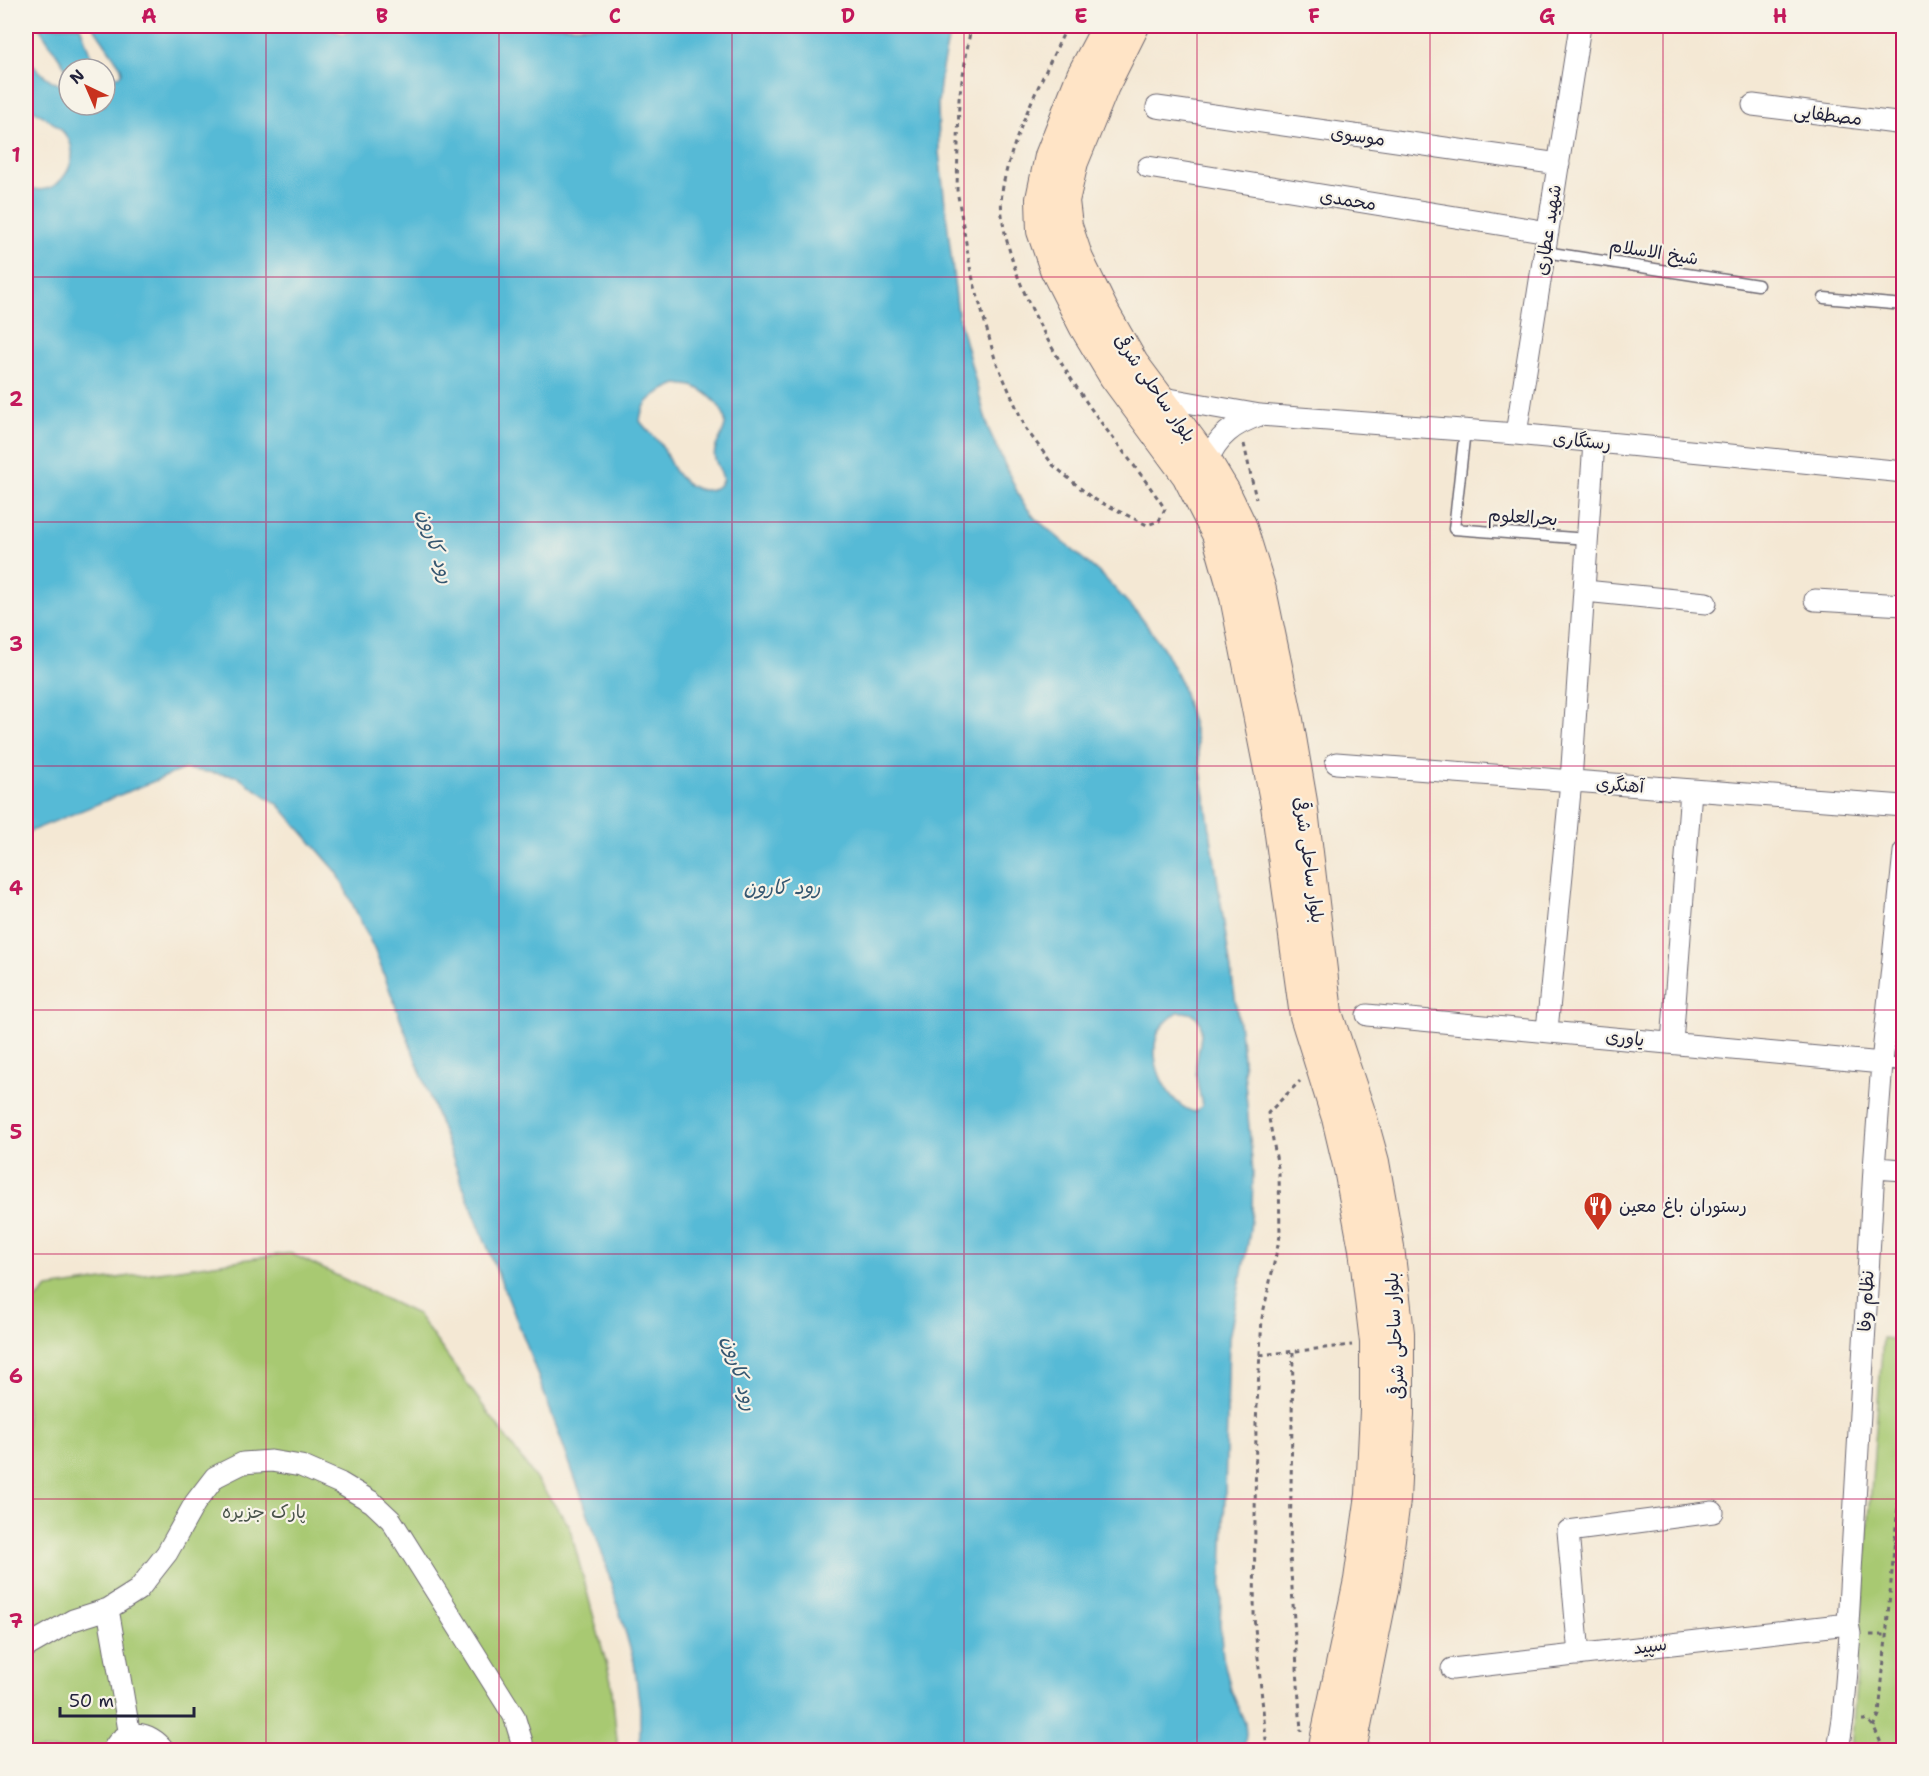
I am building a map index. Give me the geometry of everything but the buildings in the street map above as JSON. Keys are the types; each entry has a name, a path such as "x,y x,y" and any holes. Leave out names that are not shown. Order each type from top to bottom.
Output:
{"main road":[{"name":"بلوار ساحلی شرقی","path":"1108,26 1082,75 1050,156 1041,199 1042,231 1055,269 1084,326 1114,376 1187,475 1217,534 1235,597 1276,805 1305,1016 1361,1115 1374,1162 1389,1247 1399,1333 1400,1414 1395,1500 1384,1585 1351,1750"},
{"name":"بلوار ساحلی شرقی","path":"1134,26 1104,86 1073,162 1064,201 1066,226 1078,259 1105,314 1128,353 1207,462 1225,492 1241,525 1261,590 1288,720 1302,802 1327,1013 1320,1043 1349,1169 1364,1249 1375,1342 1375,1410 1370,1506 1359,1580 1312,1744"}],"street":[{"name":"شهید عطاری","path":"1516,434 1580,26"},
{"name":"مصطفایی","path":"1753,105 1904,124"},
{"name":"موسوی","path":"1158,107 1559,164"},
{"name":"محمدی","path":"1148,168 1547,242"},
{"name":"رستگاری","path":"1158,397 1260,415 1516,434 1904,472"},
{"path":"1207,462 1223,435 1240,423 1260,415"},
{"path":"1547,1030 1571,781 1594,442"},
{"path":"1585,591 1706,603"},
{"path":"1815,600 1904,604"},
{"name":"آهنگری","path":"1336,763 1904,806"},
{"path":"1672,1043 1691,790"},
{"name":"نظام وفا","path":"1838,1750 1850,1634 1848,1624 1874,1168 1882,1063 1904,852"},
{"name":"یاوری","path":"1367,1015 1882,1063"},
{"path":"1874,1168 1904,1170"},
{"path":"26,1647 73,1620 108,1609 138,1590 167,1553 195,1503 215,1477 243,1463 271,1461 301,1466 340,1483 372,1502 391,1520 514,1716 522,1742 521,1750"},
{"path":"1579,1654 1568,1531 1713,1512"},
{"path":"108,1609 130,1736"},
{"name":"سپید","path":"1452,1669 1848,1624"},
{"path":"112,1750 122,1739 140,1734 158,1742 164,1750"}],"lane":[{"name":"شیخ الاسلام","path":"1547,242 1758,285"},
{"path":"1824,298 1904,305"},
{"name":"بحرالعلوم","path":"1465,430 1454,529 1588,539"},
{"path":"1882,1063 1904,1065"}],"path":[{"path":"970,26 959,99 957,190 972,272 995,359 1026,429 1053,465 1092,498 1147,525 1159,521 1165,509 1087,403 1041,328 1015,272 1003,226 1002,189 1011,150 1066,26"},
{"path":"1267,1750 1254,1617 1256,1423 1262,1318 1280,1236 1280,1173 1268,1113 1320,1043"},
{"path":"1260,1355 1375,1342"},
{"path":"1293,1352 1290,1556 1312,1744"},
{"path":"1874,1727 1879,1715 1904,1438"},
{"path":"1897,1507 1904,1508"},
{"path":"1894,1543 1904,1544"},
{"path":"1843,1719 1868,1720 1874,1727 1884,1750"}],"green space":[{"name":"پارک جزیره","path":"290,1253 417,1314 569,1525 611,1681 618,1750 26,1750 26,1309 48,1288"},
{"path":"1883,1338 1903,1340 1903,1750 1851,1750"}],"water":[{"path":"38,26 80,26 91,57 58,57"},
{"name":"رود کارون","path":"93,26 329,26 343,34 358,26 951,26 942,68 938,103 939,152 958,315 988,428 1021,500 1034,517 1103,576 1140,616 1164,649 1181,683 1196,737 1241,1037 1253,1172 1249,1238 1229,1338 1220,1624 1223,1657 1231,1690 1245,1723 1244,1750 640,1750 640,1708 634,1662 604,1558 524,1338 468,1199 375,951 337,872 279,805 236,776 184,769 26,833 26,547 28,529 26,526 26,185 36,189 46,189 62,179 68,170 72,150 69,140 60,129 26,105 26,56 39,71 57,83 57,117 117,117 117,76 122,73 117,57 114,57","holes":["677,384 693,386 717,404 725,423 714,455 723,480 718,486 706,490 690,486 681,478 674,470 661,445 640,421 644,407 658,393","1178,1012 1190,1013 1197,1017 1201,1032 1196,1069 1202,1106 1195,1112 1185,1108 1169,1092 1162,1082 1155,1058 1158,1032"]}],"place":[{"name":"رستوران باغ معین","path":"1598,1232"}]}
